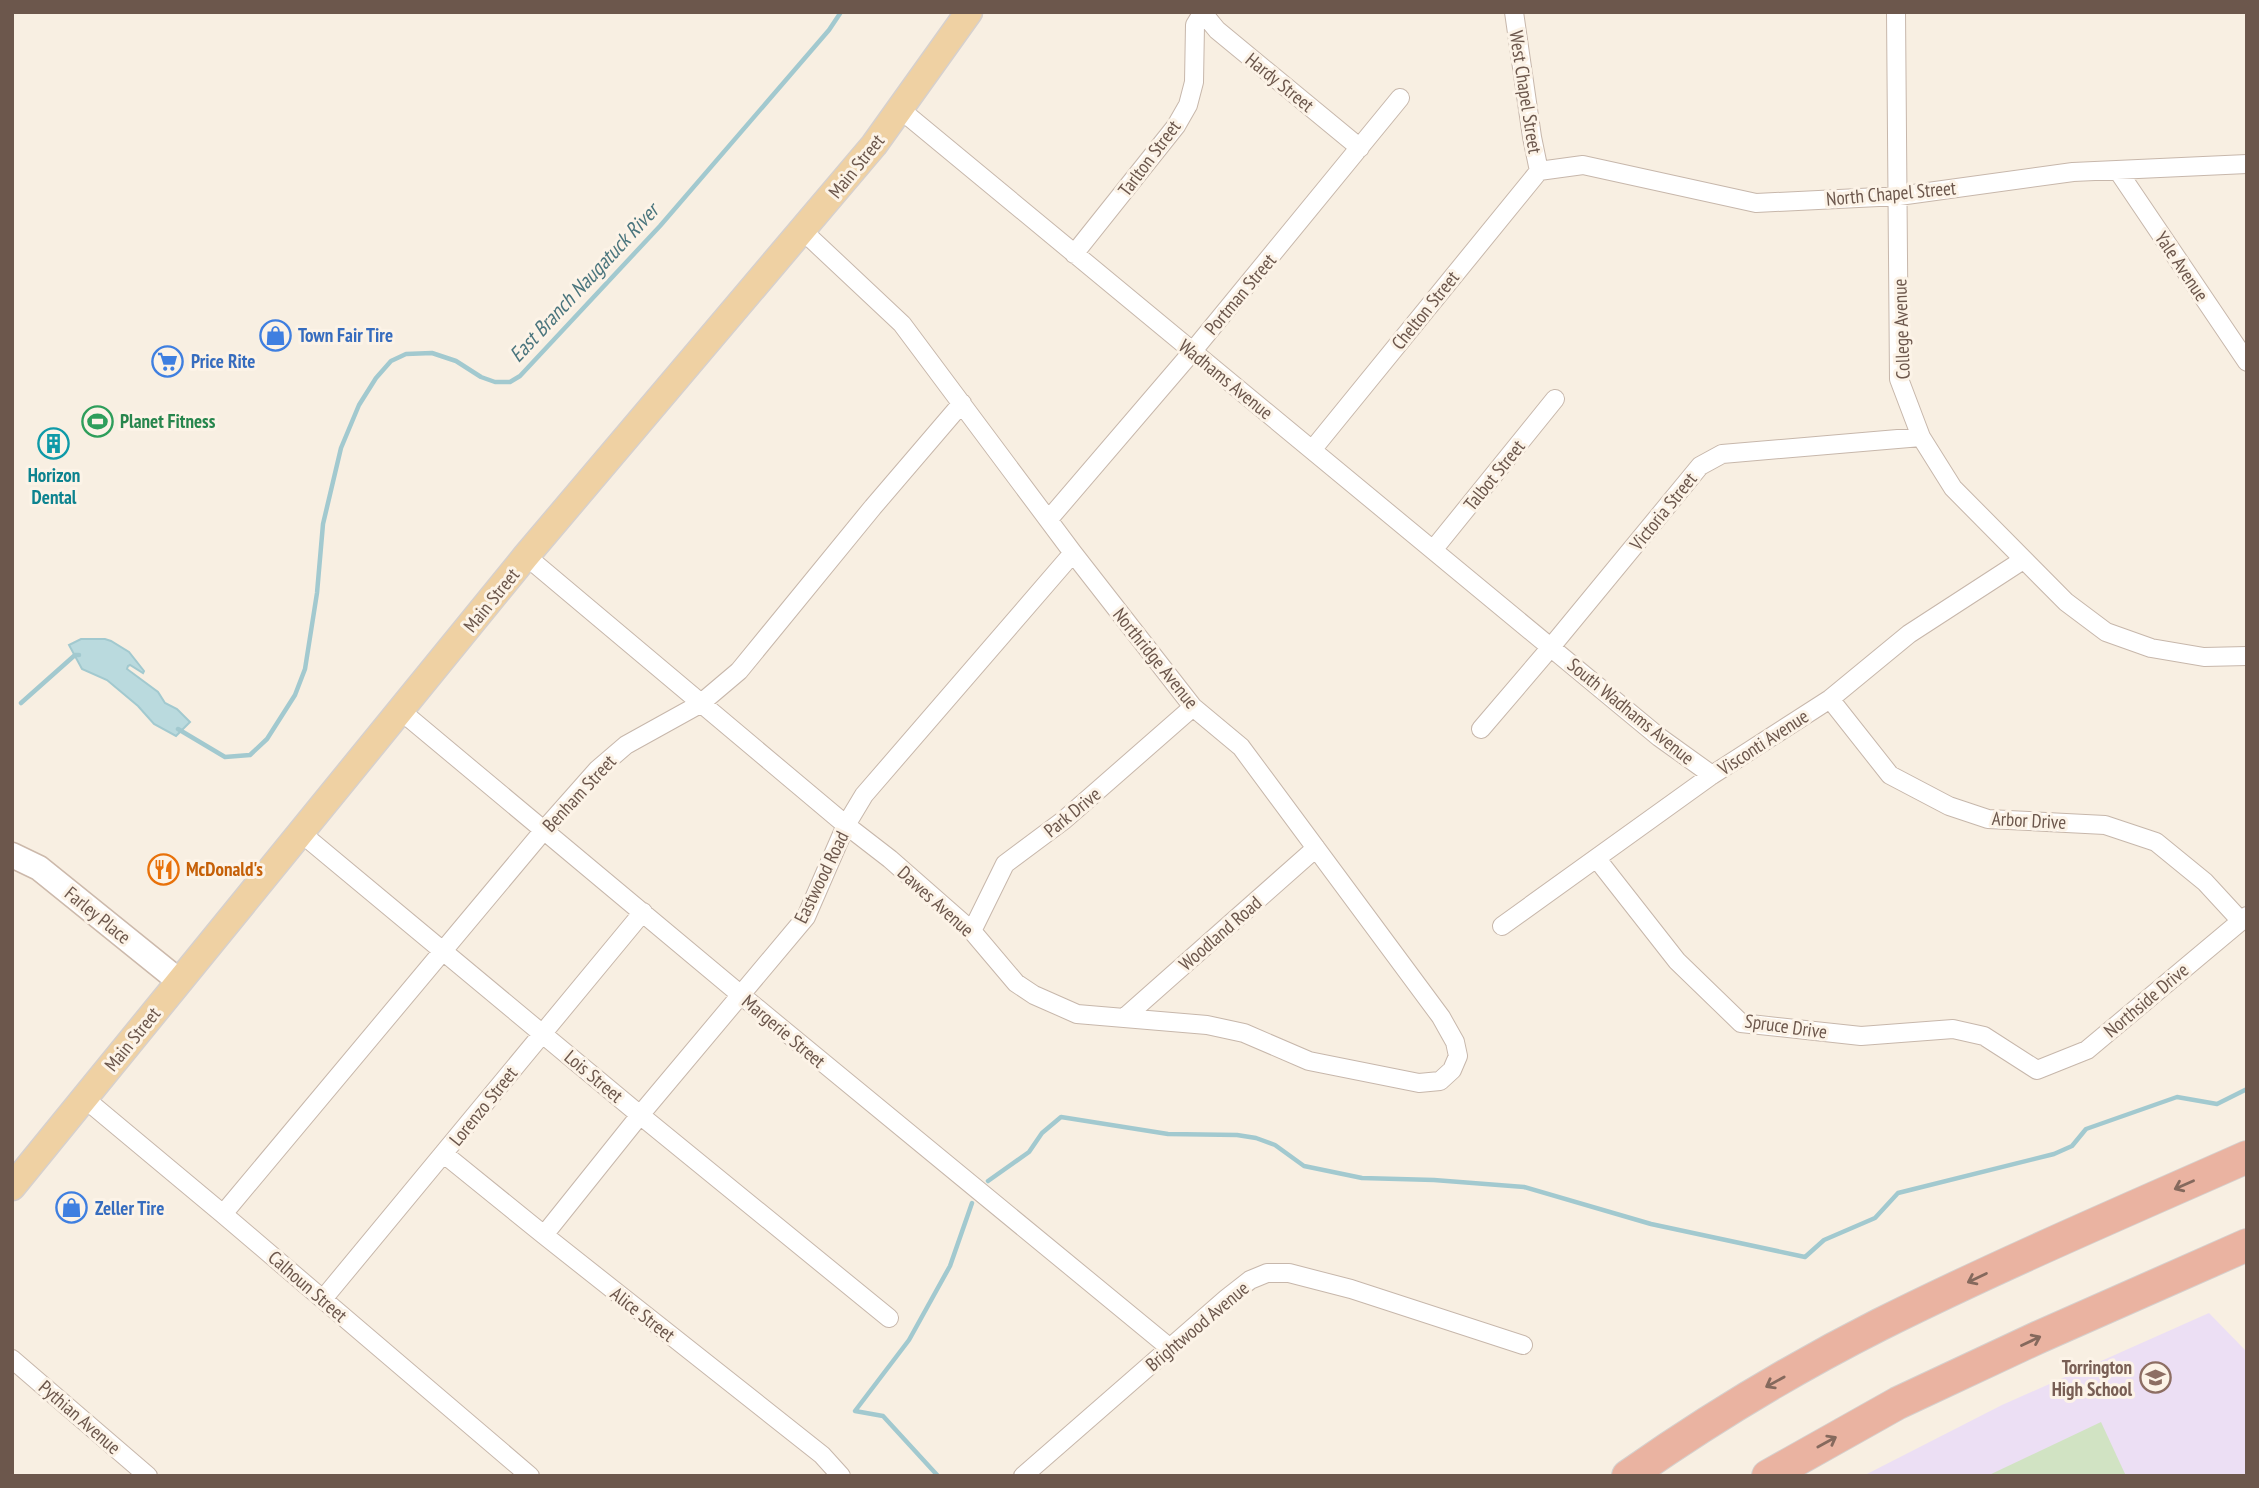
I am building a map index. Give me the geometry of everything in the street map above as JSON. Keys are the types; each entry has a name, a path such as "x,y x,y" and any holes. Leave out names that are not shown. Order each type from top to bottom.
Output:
{"highway":[{"path":"1628,1476 1765,1388 1877,1326 1995,1269 2247,1157"},
{"path":"1768,1476 1898,1403 2247,1245"}],"main road":[{"name":"Main Street","path":"12,1187 526,556 874,145 969,12"},
{"name":"Farley Place","path":"12,855 39,868 179,981"}],"street":[{"name":"West Chapel Street","path":"1514,12 1539,171"},
{"name":"College Avenue","path":"1896,12 1899,379 1921,437 1953,488 2066,602 2106,632 2151,648 2204,657 2247,656"},
{"name":"Hardy Street","path":"1203,13 1217,30 1360,148"},
{"name":"Tarlton Street","path":"1074,254 1176,126 1188,104 1194,82 1195,25 1203,13"},
{"name":"Portman Street","path":"1049,519 1192,352 1399,98"},
{"name":"Wadhams Avenue","path":"901,110 1551,647"},
{"name":"North Chapel Street","path":"1539,171 1583,165 1756,203 1899,196 2073,172 2247,164"},
{"name":"Yale Avenue","path":"2118,170 2247,362"},
{"name":"Chelton Street","path":"1312,450 1539,171"},
{"name":"Northridge Avenue","path":"803,231 902,324 1073,553 1193,707 1241,747 1441,1017 1455,1042 1458,1056 1452,1070 1440,1081 1419,1083"},
{"name":"Talbot Street","path":"1433,550 1555,400"},
{"name":"Benham Street","path":"223,1214 598,769 626,745 700,704 738,671 962,403"},
{"name":"Victoria Street","path":"1481,729 1700,466 1722,454 1921,437"},
{"name":"Eastwood Road","path":"544,1235 640,1115 806,917 846,825 864,795 1073,553"},
{"name":"Dawes Avenue","path":"526,556 700,704 890,859 972,931 1016,983 1034,995 1077,1014 1207,1025 1244,1033 1309,1061 1419,1083"},
{"name":"Visconti Avenue","path":"1503,926 1712,775 1830,699 1909,634 2024,561"},
{"name":"South Wadhams Avenue","path":"1551,647 1659,737 1712,775"},
{"name":"Arbor Drive","path":"1830,699 1890,775 1949,806 1988,820 2105,825 2156,842 2244,918"},
{"name":"Park Drive","path":"972,931 1005,864 1064,820 1193,707"},
{"name":"Margerie Street","path":"401,711 1170,1348"},
{"name":"Lois Street","path":"301,832 640,1115 889,1318"},
{"name":"Woodland Road","path":"1124,1018 1316,848"},
{"name":"Spruce Drive","path":"1597,859 1677,961 1741,1023 1861,1036 1953,1028 1984,1037 2037,1070"},
{"name":"Lorenzo Street","path":"323,1299 643,912"},
{"name":"Northside Drive","path":"2037,1070 2087,1049 2244,918"},
{"name":"Calhoun Street","path":"84,1098 530,1476"},
{"name":"Alice Street","path":"444,1154 822,1455 841,1476"},
{"name":"Brightwood Avenue","path":"1023,1476 1250,1280 1267,1273 1289,1273 1351,1289 1523,1345"},
{"name":"Pythian Avenue","path":"12,1359 148,1476"}],"shaded area":[{"name":"Torrington High School","path":"2209,1313 2247,1352 2247,1476 1863,1476 2002,1405"}],"green space":[{"path":"2101,1422 2126,1476 1987,1476"}],"water":[{"path":"81,639 105,639 129,652 144,671 143,673 130,665 127,669 158,692 165,703 177,709 190,722 176,736 154,724 138,706 107,680 82,669 69,645"}],"waterway":[{"name":"East Branch Naugatuck River","path":"178,729 225,757 250,755 267,739 295,695 305,669 317,593 323,524 341,448 359,405 376,378 391,361 406,354 432,353 456,361 481,377 495,382 510,382 520,376 660,226 829,30 841,12"},
{"name":"East Branch Naugatuck River","path":"21,703 75,655 79,655"},
{"path":"988,1181 1029,1152 1042,1133 1061,1117 1168,1134 1237,1135 1256,1138 1275,1145 1304,1166 1362,1178 1524,1187 1651,1224 1805,1257 1824,1240 1875,1218 1898,1193 2054,1154 2072,1146 2086,1129 2177,1097 2217,1104 2247,1089"},
{"path":"938,1476 883,1416 855,1411 909,1340 950,1266 972,1203"}],"place":[{"name":"Town Fair Tire","path":"275,335"},
{"name":"Price Rite","path":"168,361"},
{"name":"Planet Fitness","path":"97,421"},
{"name":"Horizon Dental","path":"54,444"},
{"name":"McDonald's","path":"163,869"},
{"name":"Zeller Tire","path":"72,1208"},
{"name":"Torrington High School","path":"2155,1378"}]}
